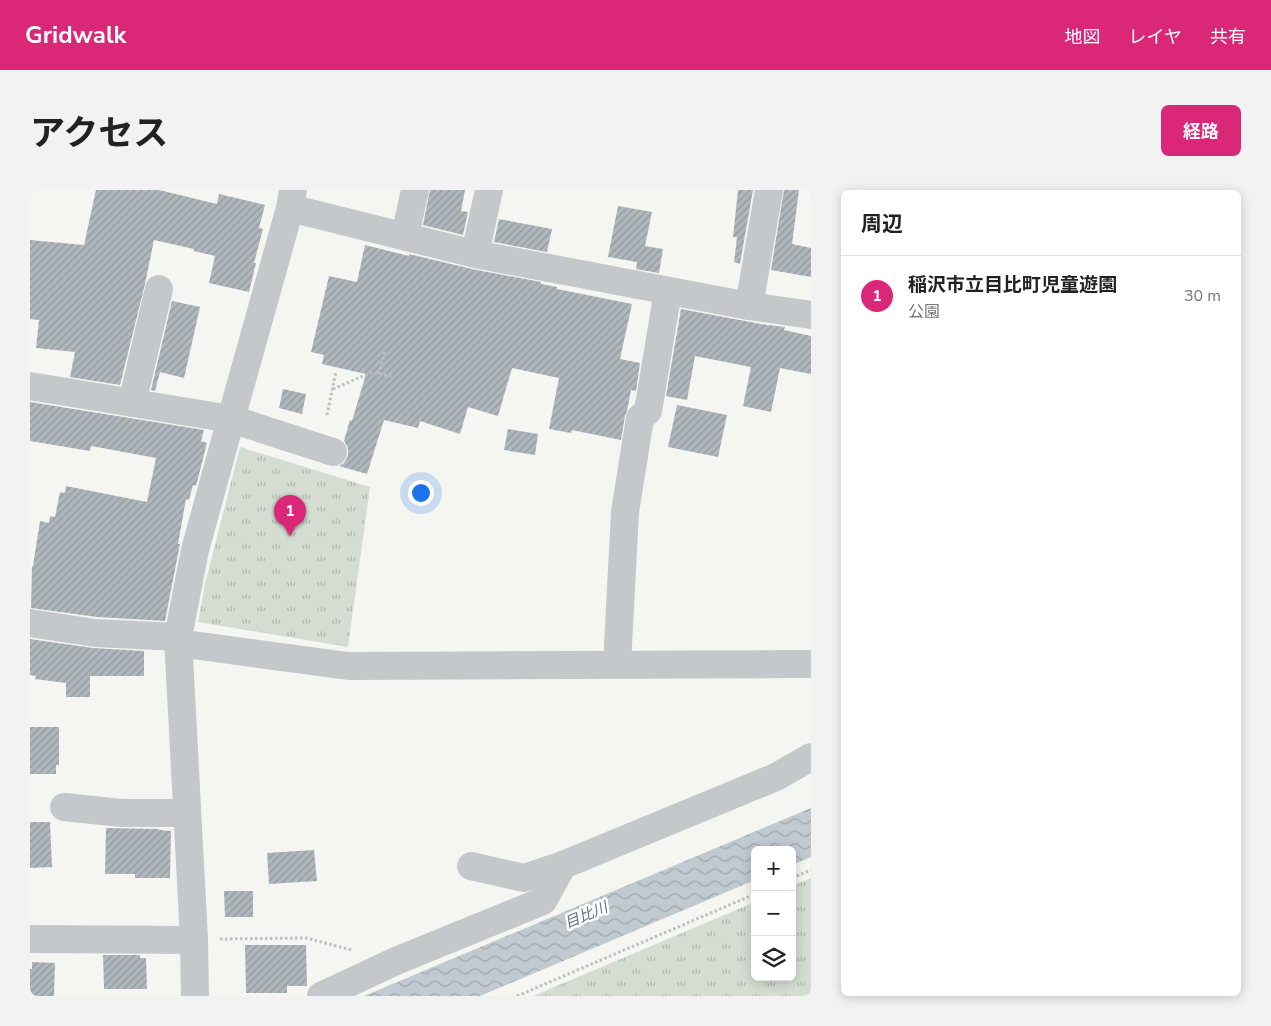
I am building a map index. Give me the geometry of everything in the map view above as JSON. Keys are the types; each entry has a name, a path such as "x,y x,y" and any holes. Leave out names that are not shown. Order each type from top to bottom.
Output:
{"street":[{"path":"405,236 415,190"},
{"path":"475,254 489,190"},
{"path":"749,306 769,190"},
{"path":"195,996 194,940 178,640 195,550 292,199 405,236 475,254 749,306 811,315"},
{"path":"132,403 159,289"},
{"path":"617,665 625,512 640,418 648,411 668,290"},
{"path":"30,386 231,419 333,452"},
{"path":"30,623 95,633 178,640 348,666 811,664"},
{"path":"471,866 524,878 563,864 776,777 811,757"},
{"path":"64,807 122,813 187,813"},
{"path":"321,996 396,961 543,900 563,864"},
{"path":"30,939 194,940"}],"path":[{"path":"379,374 385,350"},
{"path":"327,415 336,371"},
{"path":"333,389 372,372 391,376"},
{"path":"796,876 811,870"},
{"path":"517,996 751,896"},
{"path":"194,940 306,938 396,961"}],"green space":[{"path":"240,447 370,487 348,647 198,622 205,584"},
{"path":"811,878 811,996 533,996 751,904 751,981 796,981 796,884"}],"water":[{"name":"目比川","path":"811,808 811,857 796,863 796,846 751,846 751,882 480,996 364,996"}],"building":[{"path":"96,190 159,190 217,204 219,194 265,205 259,228 263,229 249,292 209,283 215,256 154,240 120,385 70,377 75,352 36,348 39,320 30,319 30,240 84,245"},
{"path":"430,190 465,190 461,211 468,212 463,235 423,225"},
{"path":"738,190 753,190 740,264 734,262 737,237 733,237"},
{"path":"784,190 799,190 792,244 811,248 811,277 771,270"},
{"path":"618,206 652,212 645,246 663,249 659,273 636,269 637,262 608,257"},
{"path":"499,219 552,229 547,252 494,242"},
{"path":"365,245 409,256 409,254 472,269 541,282 541,284 557,287 557,289 632,304 620,359 640,363 636,391 631,390 621,440 572,430 571,433 549,429 559,378 512,368 498,416 468,407 460,434 420,421 418,428 384,420 367,474 339,466 344,463 348,456 348,448 344,441 366,374 322,364 324,355 311,352 329,276 357,282"},
{"path":"172,301 200,307 184,378 160,372 155,391 151,390"},
{"path":"681,309 785,327 784,330 811,336 811,374 780,368 771,412 743,406 751,367 695,356 687,400 666,396"},
{"path":"283,389 306,394 302,414 279,408"},
{"path":"30,402 204,430 201,441 207,443 196,486 193,485 189,500 186,499 178,544 180,544 165,621 97,617 31,608 32,566 40,521 49,523 50,516 55,517 60,492 65,493 66,486 147,502 156,458 91,446 90,451 30,441"},
{"path":"677,405 727,415 718,457 668,447"},
{"path":"508,429 538,434 535,455 504,450"},
{"path":"30,639 93,648 144,651 144,676 90,676 90,697 66,697 66,683 35,679 36,676 30,675"},
{"path":"30,727 59,727 59,765 56,765 56,774 30,774"},
{"path":"30,822 50,822 52,867 30,868"},
{"path":"106,828 171,831 170,878 135,878 135,874 105,874"},
{"path":"314,850 317,881 269,884 267,853"},
{"path":"224,891 253,891 253,917 225,917"},
{"path":"245,945 306,945 307,986 287,986 287,993 246,993"},
{"path":"103,955 140,955 140,958 146,958 147,989 104,989"},
{"path":"32,962 55,963 54,996 30,996 30,969 32,969"}],"place":[{"name":"稲沢市立目比町児童遊園","path":"290,536"}]}
